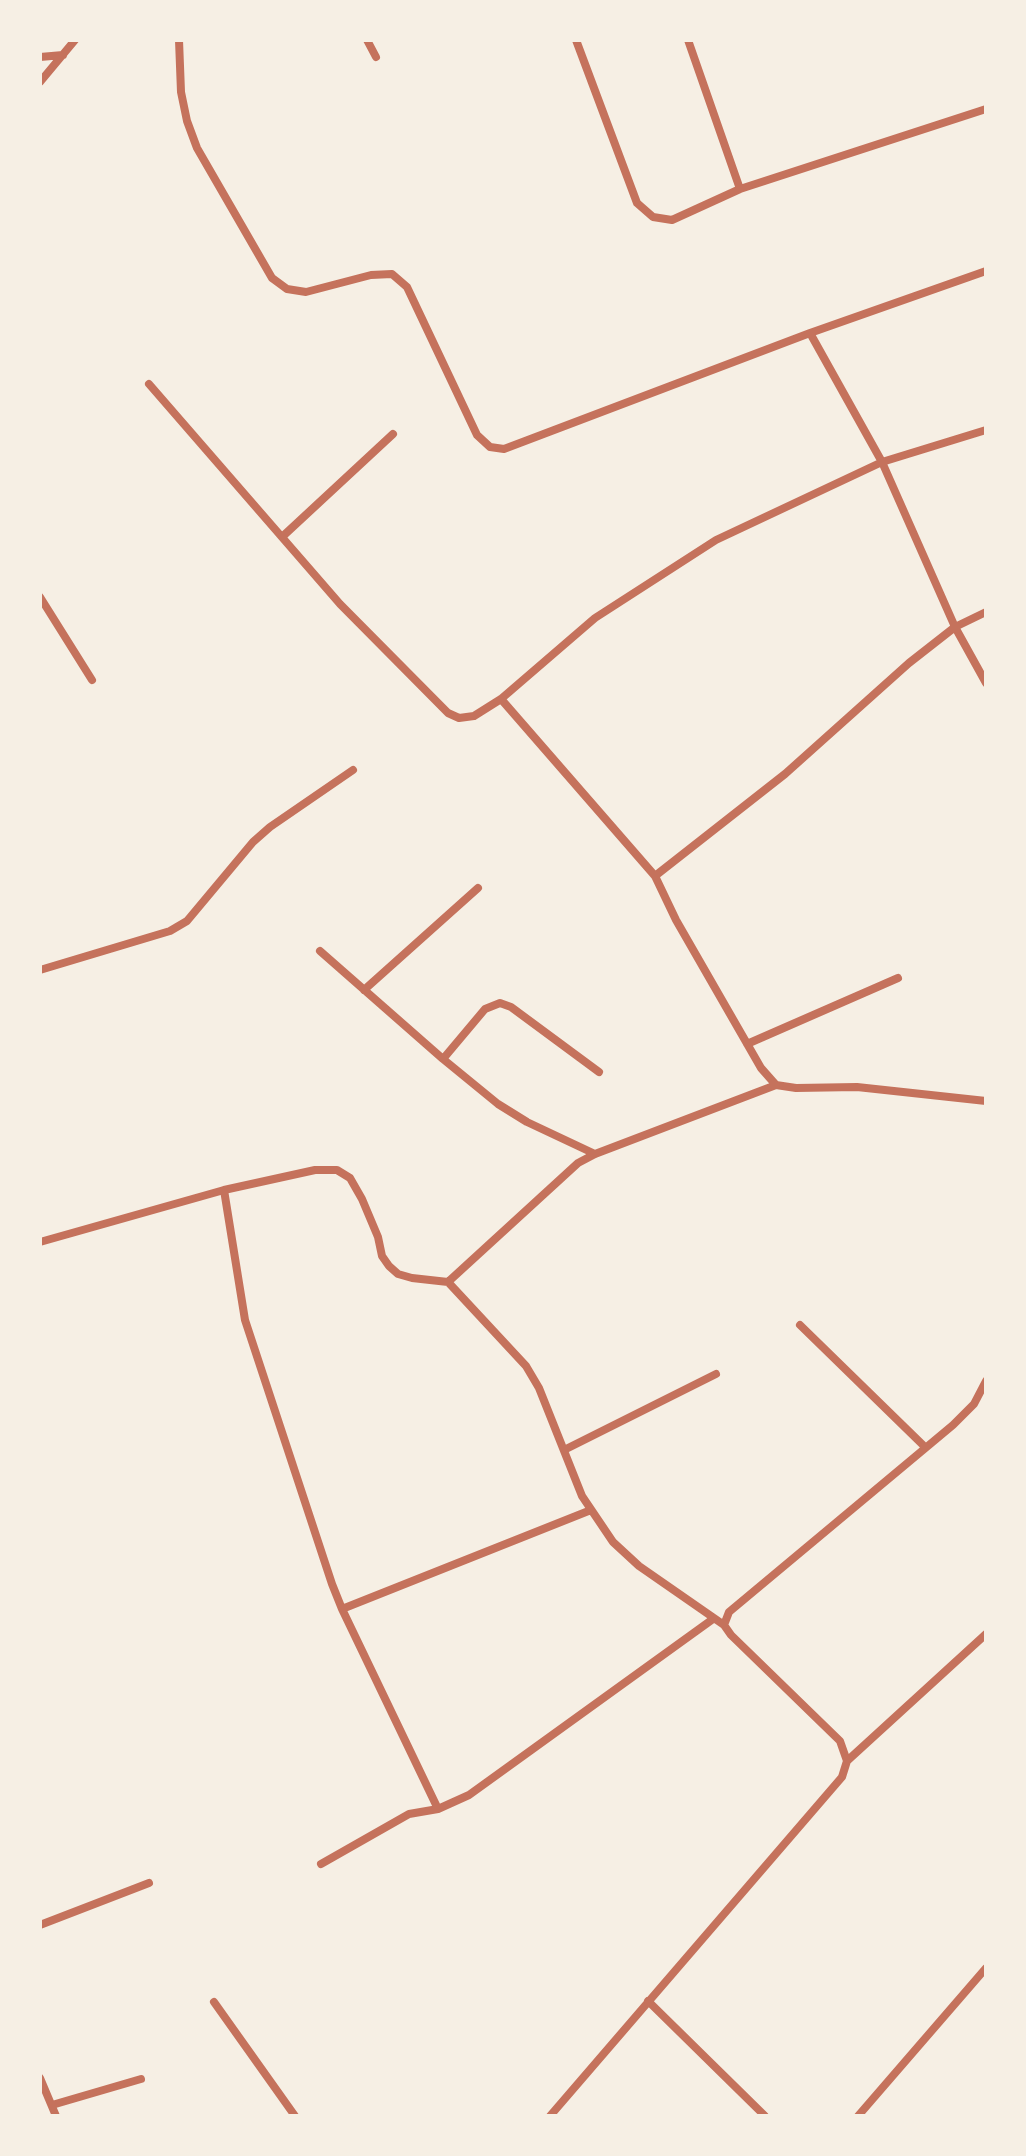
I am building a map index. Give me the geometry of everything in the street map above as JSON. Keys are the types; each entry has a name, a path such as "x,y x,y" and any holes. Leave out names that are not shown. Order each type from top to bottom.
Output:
{"street":[{"path":"40,82 75,40"},
{"path":"179,40 181,92 197,148 272,278 287,289 306,292 371,275 392,274 407,287 477,435 490,447 504,449 810,333 986,271"},
{"path":"367,40 376,57"},
{"path":"576,40 637,203 653,217 672,220 740,189 986,109"},
{"path":"688,40 740,189"},
{"path":"40,57 63,55"},
{"path":"810,333 882,462 955,627 986,683"},
{"path":"149,384 340,604 448,713 459,718 474,716 501,699 595,618 716,540 882,462 986,430"},
{"path":"282,537 393,434"},
{"path":"40,597 92,680"},
{"path":"655,876 785,774 909,663 955,627 986,612"},
{"path":"501,699 655,876 676,920 747,1044 761,1068 776,1085"},
{"path":"40,970 170,931 187,921 253,842 353,770"},
{"path":"364,990 478,888"},
{"path":"320,951 498,1104 527,1122 595,1154"},
{"path":"747,1044 898,978"},
{"path":"443,1059 485,1009 500,1003 511,1007 599,1072"},
{"path":"448,1282 578,1163 776,1085 796,1088 857,1087 986,1101"},
{"path":"40,1242 224,1190 315,1170 337,1170 350,1178 362,1199 378,1237 382,1256 389,1266 398,1274 412,1278 448,1282 526,1366 539,1388 582,1496 613,1542 639,1566 724,1625 840,1741 847,1761"},
{"path":"224,1190 245,1320 342,1609 438,1809"},
{"path":"800,1325 925,1447"},
{"path":"564,1450 716,1374"},
{"path":"724,1625 729,1612 974,1404 986,1381"},
{"path":"342,1609 591,1510"},
{"path":"321,1864 409,1814 438,1809 469,1795 713,1619"},
{"path":"550,2116 842,1777 847,1761 986,1634"},
{"path":"40,1925 149,1883"},
{"path":"858,2116 986,1968"},
{"path":"648,2001 765,2116"},
{"path":"214,2002 295,2116"},
{"path":"40,2078 56,2116"},
{"path":"52,2105 141,2079"}]}
